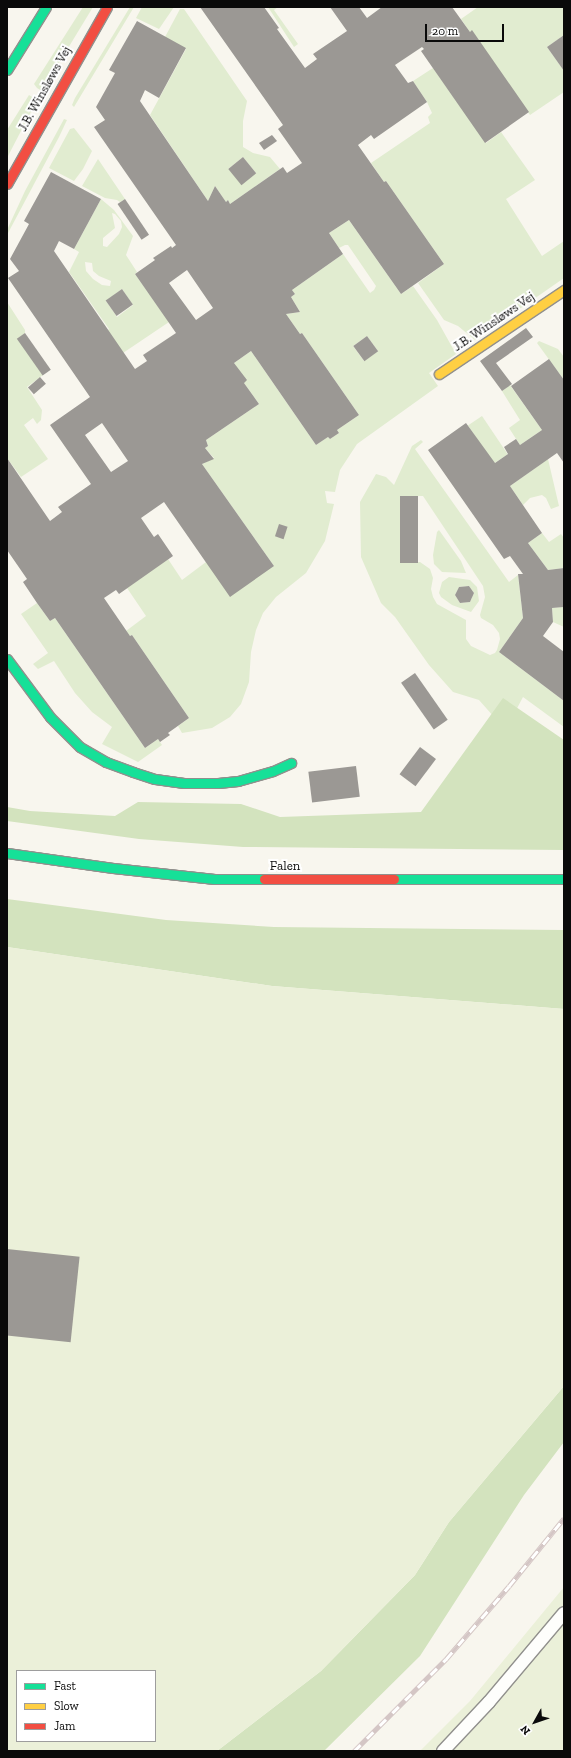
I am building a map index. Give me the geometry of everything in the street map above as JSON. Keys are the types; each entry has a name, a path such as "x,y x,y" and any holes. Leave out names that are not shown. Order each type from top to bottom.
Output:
{"street":[{"path":"7,70 46,7"},
{"name":"J.B. Winsløws Vej","path":"7,184 107,7"},
{"name":"J.B. Winsløws Vej","path":"439,374 564,290"},
{"path":"7,659 36,701 50,718 80,746 106,762 132,772 155,779 177,782 218,783 238,781 273,771 291,763"},
{"name":"Falen","path":"7,853 113,868 214,879 564,879"}],"lane":[{"path":"443,1751 489,1702 564,1613"}],"green space":[{"path":"83,7 93,7 42,91 34,84"},
{"path":"130,7 134,7 74,107 72,105 75,98"},
{"path":"142,7 174,7 159,29 136,18"},
{"path":"268,7 278,7 274,10 298,44 294,47"},
{"path":"478,7 564,7 564,35 547,47 564,71 564,92 530,115 472,31 470,32 461,19"},
{"path":"180,9 184,9 247,101 243,121 243,147 253,153 270,157 280,169 230,204 228,200 226,202 215,186 208,201 150,115 186,49 165,37","holes":["243,157 256,173 228,169"]},
{"path":"433,68 486,143 501,132 535,180 506,199 542,256 564,241 564,278 475,340 458,326 444,320 418,283 444,264 386,181 384,182 371,163 430,123 428,117 432,113 427,102 413,81"},
{"path":"29,95 37,100 7,158 7,130"},
{"path":"64,119 67,120 59,137 7,235 7,230 25,191"},
{"path":"74,128 92,151 83,169 74,181 49,168 70,129"},
{"path":"98,159 125,199 120,202 105,198 82,186"},
{"path":"101,199 114,210 133,236 126,255 137,272 135,274 169,322 123,353 107,331 109,329 69,272 79,252 74,249","holes":["112,213 115,214 121,221 122,227 119,234 107,247 103,246 103,238 115,228","85,262 92,263 93,271 99,276 111,281 110,286 102,285 93,279 86,271","122,289 133,305 117,317 106,301"]},
{"path":"349,220 401,294 413,286 437,320 456,354 429,373 438,386 357,444 340,470 335,492 325,491 327,503 334,504 325,541 306,573 276,597 263,613 256,630 251,652 249,682 241,704 230,717 212,728 182,733 178,726 189,718 132,635 130,636 126,631 146,616 127,588 168,559 182,580 206,562 274,566 202,464 214,458 205,448 208,446 206,440 259,404 244,383 234,363 251,351 316,445 328,437 330,439 339,433 337,430 359,415 302,333 300,334 286,314 300,312 291,297 295,294 292,290 343,254 370,293 374,290 376,286 348,245 339,248 329,233","holes":["367,336 378,351 364,361 353,346"]},
{"path":"7,302 25,330 25,333 18,339 43,375 27,387 42,410 41,420 37,424 33,418 24,425 48,459 21,477 7,458"},
{"path":"539,341 558,349 564,357 564,380 537,343"},
{"path":"510,385 542,430 520,445 509,428 520,420 502,391"},
{"path":"482,416 508,454 494,464 468,426"},
{"path":"421,440 423,442 415,449 509,582 518,575 523,618 499,652 564,701 564,727 523,697 513,716 502,726 479,700 453,692 429,665 395,617 381,603 361,557 360,502 376,474 386,477 394,485 412,446","holes":["401,496 423,496 483,586 485,597 480,615 481,618 493,625 499,633 500,639 495,653 490,655 471,646 466,639 466,620 437,604 431,589 433,578 430,569 420,562 402,563"]},
{"path":"548,459 559,506 551,509 546,498 542,495 530,498 523,505 510,486"},
{"path":"439,530 461,561 466,573 442,572 434,564 433,555 437,532"},
{"path":"542,533 549,542 561,534 564,538 564,568 548,570 528,543"},
{"path":"449,577 470,580 477,587 479,601 471,612 452,605 441,597 439,593 442,582","holes":["469,586 474,593 470,602 460,603 455,595 459,587"]},
{"path":"37,603 50,621 55,618 145,748 158,739 162,745 138,762 102,744 112,727 92,712 75,693 54,661 38,669 33,664 48,653 21,614"},
{"path":"564,607 564,627 553,622 552,608"},
{"path":"503,698 564,740 564,850 243,847 139,839 7,821 7,807 30,811 115,816 138,802 241,804 280,817 421,812"},
{"path":"7,899 166,920 274,927 564,930 564,1009 272,986 7,947"},
{"path":"7,947 272,986 564,1009 564,1386 449,1522 415,1575 321,1671 217,1751 7,1751"},
{"path":"564,1386 564,1442 524,1495 420,1656 324,1751 217,1751 321,1671 415,1575 449,1522"},
{"path":"564,1587 564,1751 420,1751 470,1701"}],"building":[{"path":"200,7 264,7 279,28 277,29 305,68 317,59 313,54 347,31 330,7 359,7 367,18 382,7 452,7 470,32 472,30 529,112 485,143 421,51 424,49 422,47 395,65 408,83 413,81 427,102 374,139 371,135 358,145 384,182 386,181 444,264 401,294 349,220 329,233 343,254 292,290 295,294 291,297 300,312 286,314 300,334 302,333 359,415 337,430 339,433 330,439 328,437 316,445 251,351 234,363 247,380 244,383 259,404 206,440 208,446 205,448 214,459 202,464 274,566 230,597 164,502 141,518 154,537 158,534 173,556 119,594 116,590 104,598 130,636 132,635 189,718 168,733 170,735 160,742 158,739 145,748 55,618 50,621 37,603 23,582 27,579 7,550 7,458 50,521 62,512 58,507 91,484 50,425 90,397 8,278 19,271 10,259 29,224 24,221 51,172 101,199 74,249 59,241 54,251 135,369 147,361 143,355 176,333 135,274 155,260 153,258 171,246 172,248 176,245 94,127 105,120 96,107 115,73 109,70 137,21 186,48 159,98 145,90 140,101 208,201 215,186 226,202 228,200 230,204 283,167 287,173 302,163 278,129 283,125","holes":["187,270 213,308 196,320 169,283","102,423 128,461 111,472 85,435"]},
{"path":"564,35 564,71 547,47"},
{"path":"272,135 277,141 264,150 259,143"},
{"path":"243,157 256,173 241,185 228,169"},
{"path":"125,199 149,235 142,240 118,204"},
{"path":"122,289 133,305 117,316 106,300"},
{"path":"526,328 533,337 496,363 512,384 502,391 480,361"},
{"path":"25,333 51,370 43,376 17,339"},
{"path":"367,336 378,351 364,361 353,346"},
{"path":"549,359 564,380 564,463 557,453 510,486 542,533 528,543 548,570 564,568 564,607 552,608 553,622 543,636 564,652 564,701 499,652 523,618 518,574 523,574 510,556 504,559 428,450 466,423 495,463 508,454 504,447 516,439 520,445 542,430 511,386"},
{"path":"40,377 46,384 34,394 28,387"},
{"path":"400,496 418,496 418,563 400,563"},
{"path":"279,524 288,527 284,539 275,536"},
{"path":"469,586 474,593 470,602 460,603 455,595 459,587"},
{"path":"415,673 448,720 434,729 401,683"},
{"path":"420,747 436,759 416,786 400,774"},
{"path":"356,766 360,797 312,803 308,772"},
{"path":"7,1249 80,1257 71,1342 7,1335"}],"railway":[{"path":"354,1751 446,1659 509,1586 564,1518"}],"traffic: fast":[{"path":"7,70 46,7"},
{"path":"7,659 50,717 80,747 106,762 133,772 155,779 184,783 218,783 238,781 273,771 291,763"},
{"path":"7,853 113,868 214,879 264,879"},
{"path":"394,879 564,879"}],"traffic: slow":[{"path":"439,374 564,290"}],"traffic: jam":[{"path":"7,184 107,7"},
{"path":"264,879 394,879"}]}
